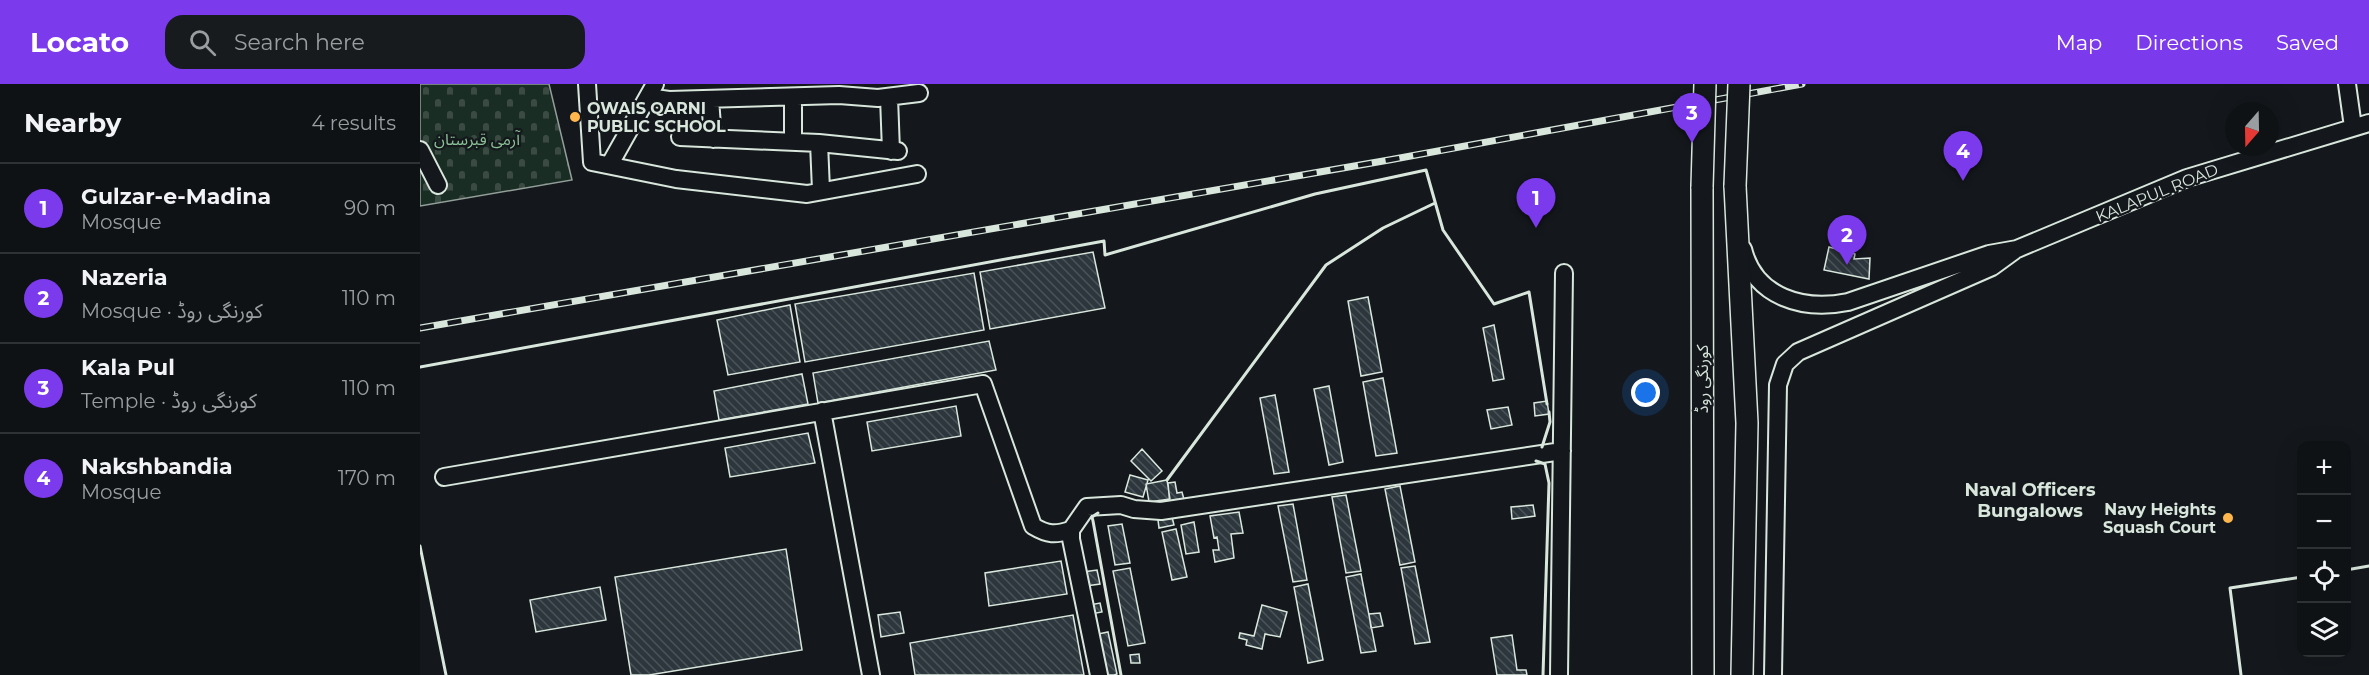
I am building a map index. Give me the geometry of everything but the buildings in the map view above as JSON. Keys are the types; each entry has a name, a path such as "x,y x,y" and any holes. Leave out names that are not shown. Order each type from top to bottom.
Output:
{"main road":[{"name":"کورنگی روڈ","path":"1703,675 1702,187 1704,84"},
{"path":"1739,84 1735,186 1747,423 1743,675"}],"street":[{"path":"587,84 592,162 676,179 807,194 917,174"},
{"path":"2347,84 2361,125"},
{"path":"610,164 651,90 669,100 793,97 833,90 919,93"},
{"path":"680,137 819,143 895,151 881,93"},
{"path":"793,97 793,142"},
{"path":"710,99 713,139"},
{"name":"KALAPUL ROAD","path":"2017,249 2187,178 2361,125"},
{"path":"819,143 821,190"},
{"path":"420,150 438,185"},
{"path":"1737,228 1745,259 1752,273 1764,286 1780,297 1823,306 1848,302 1989,254 2017,249"},
{"path":"1773,675 1776,413 1778,385 1785,364 1798,352 1819,342 1992,267 2017,249"},
{"path":"1560,675 1564,273"},
{"path":"444,477 983,384 1033,526 1045,533 1055,535 1071,530"},
{"path":"822,411 871,675"},
{"path":"1099,675 1071,539 1071,530 1087,507 1121,505 1134,509 1161,511 1562,451"}],"green space":[{"name":"آرمی قبرستان","path":"420,84 549,84 572,180 420,206"}],"railway":[{"path":"420,328 1389,160 1802,84"}],"wall":[{"path":"420,367 1104,241 1105,255 1315,194 1426,170 1443,230 1494,304 1529,292 1547,404"},
{"path":"1167,480 1326,265 1383,228 1435,203"},
{"path":"1542,447 1550,422 1549,412"},
{"path":"1536,461 1545,464 1549,483 1543,675"},
{"path":"1098,513 1092,517 1121,675"},
{"path":"420,546 446,675"},
{"path":"2351,569 2369,566"},
{"path":"2241,675 2230,588 2297,578"}],"place":[{"name":"OWAIS QARNI PUBLIC SCHOOL","path":"575,117"},
{"name":"Kala Pul","path":"1692,143"},
{"name":"Nakshbandia","path":"1963,181"},
{"name":"Gulzar-e-Madina","path":"1536,228"},
{"name":"Nazeria","path":"1847,265"},
{"name":"Navy Heights Squash Court","path":"2228,518"}],"district":[{"name":"Naval Officers Bungalows","path":"2030,500"}]}
